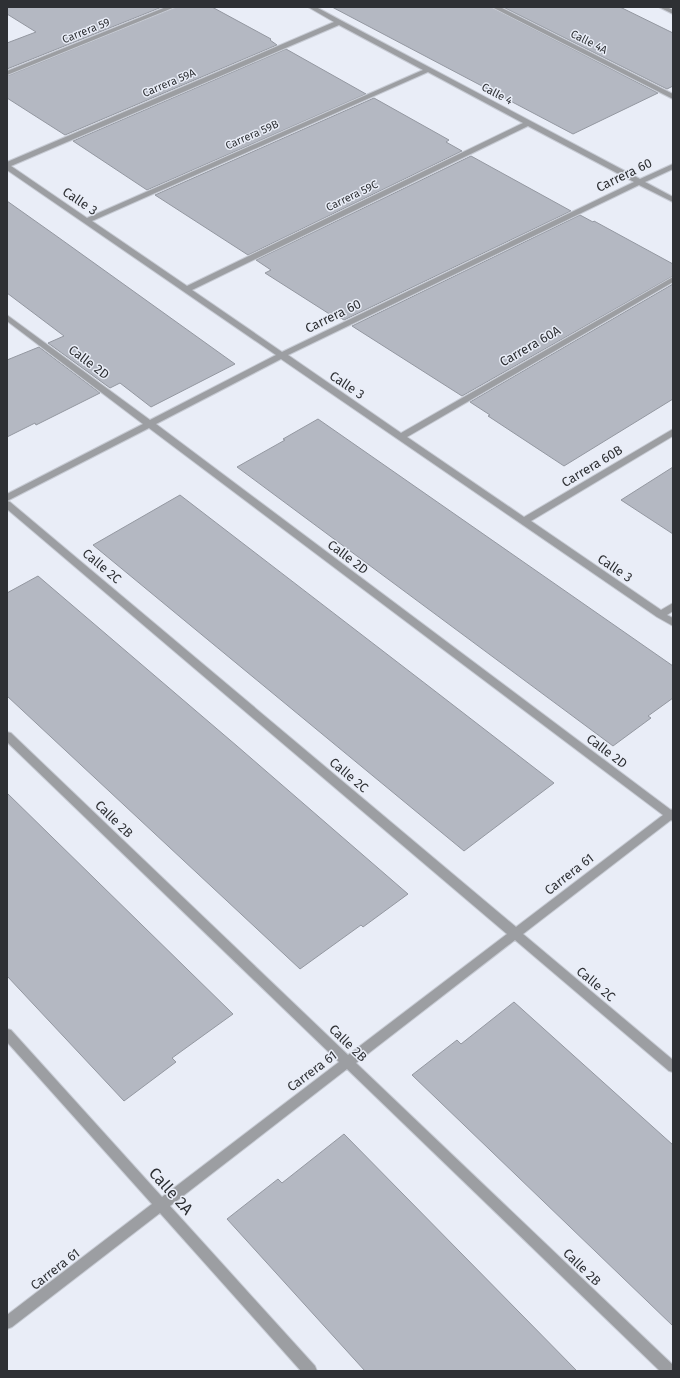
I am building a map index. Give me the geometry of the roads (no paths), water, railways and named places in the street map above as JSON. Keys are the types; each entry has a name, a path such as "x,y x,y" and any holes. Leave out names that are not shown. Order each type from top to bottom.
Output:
{"street":[{"name":"Carrera 59","path":"7,73 172,7"},
{"name":"Calle 4","path":"311,7 673,200"},
{"name":"Calle 4A","path":"495,7 673,97"},
{"path":"662,7 673,12"},
{"name":"Carrera 59A","path":"7,166 340,22"},
{"name":"Carrera 59B","path":"86,221 428,70"},
{"name":"Carrera 59C","path":"186,290 528,123"},
{"name":"Calle 3","path":"7,166 673,623"},
{"name":"Carrera 60","path":"7,498 282,356 673,166"},
{"name":"Carrera 60A","path":"400,437 673,279"},
{"name":"Calle 2D","path":"7,317 672,815"},
{"name":"Carrera 60B","path":"524,521 673,432"},
{"name":"Calle 2C","path":"7,504 673,1068"},
{"path":"660,615 673,606"},
{"name":"Calle 2B","path":"7,736 670,1371"},
{"name":"Carrera 61","path":"7,1323 672,815"},
{"name":"Calle 2A","path":"7,1034 310,1371"}]}
